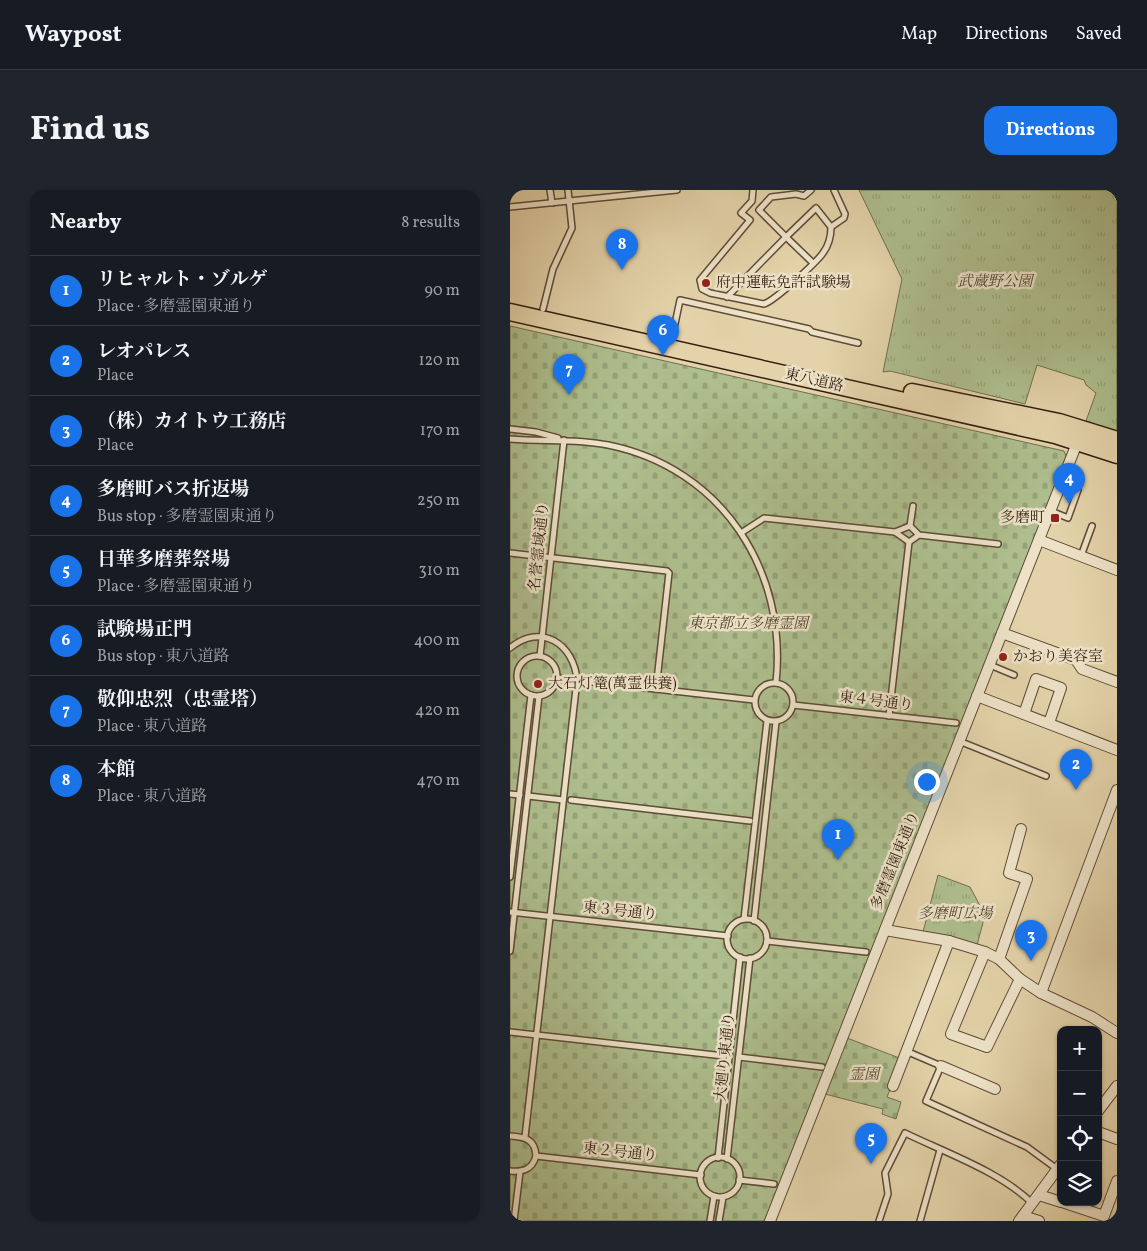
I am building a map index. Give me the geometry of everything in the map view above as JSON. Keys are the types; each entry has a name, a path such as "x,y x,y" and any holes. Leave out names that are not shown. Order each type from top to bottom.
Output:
{"main road":[{"name":"東八道路","path":"510,301 899,390 1080,435 1117,455"},
{"name":"東八道路","path":"510,312 1080,435 1117,440"}],"street":[{"name":"多磨霊園東通り","path":"770,1221 1080,435"},
{"path":"1039,540 1117,570"},
{"path":"1002,632 1076,660 1082,669 1117,682"},
{"path":"1024,714 1036,679 1061,688 1048,723"},
{"path":"978,696 1117,750"},
{"path":"1041,993 1117,790"},
{"path":"999,959 1027,879 1009,873 1021,829"},
{"path":"885,930 949,940 985,952 999,959 1020,979 1041,993 1092,1017 1117,1033"},
{"path":"893,1086 949,940"},
{"path":"985,952 951,1034 987,1048 1020,979"},
{"path":"941,1066 995,1090"},
{"path":"1102,1106 1117,1086"},
{"path":"1102,1133 1117,1139"},
{"path":"1021,1219 1057,1169"},
{"path":"1073,1206 1104,1216 1117,1181"},
{"path":"1036,1199 1057,1202"},
{"path":"1021,1219 1039,1221"}],"lane":[{"path":"550,190 552,203"},
{"path":"543,309 553,269 572,228 568,190"},
{"path":"510,207 622,193 675,190"},
{"path":"753,190 752,201 741,213 750,220 700,280 706,291 758,304 769,302 813,263 827,246 831,227 844,218 845,214 845,210 834,190"},
{"path":"811,190 804,196 796,194 771,197 759,210 813,263"},
{"path":"727,296 816,208 831,227"},
{"path":"672,338 680,300 809,329 812,332 858,343"},
{"path":"510,429 536,432 564,440"},
{"path":"510,438 608,444 660,463 705,492 726,513 741,533 760,566 772,603 778,643 776,683"},
{"name":"名誉霊域通り","path":"540,656 564,440"},
{"path":"1051,512 1068,518 1078,490 1062,484"},
{"path":"910,526 913,506"},
{"path":"741,533 764,518 895,532 910,526"},
{"path":"910,526 919,535 998,544"},
{"path":"1081,557 1092,526"},
{"path":"895,532 909,542"},
{"path":"889,716 909,542 919,535"},
{"path":"510,553 667,571 669,573 656,689"},
{"path":"510,648 522,640 542,637 555,641 571,654 577,680 525,1137"},
{"path":"540,656 551,661 557,672 557,678 552,690 539,696 531,695 520,687 517,673 519,667 528,659 540,656"},
{"path":"990,665 1014,675"},
{"path":"510,672 517,673"},
{"path":"557,678 754,700"},
{"path":"776,683 784,686 790,692 793,705 788,716 776,722 767,721 757,713 754,700 757,692 763,686 776,683"},
{"path":"510,876 531,695"},
{"path":"510,951 512,912 539,696"},
{"name":"東４号通り","path":"793,705 956,723"},
{"path":"744,920 767,721"},
{"path":"754,920 776,722"},
{"path":"959,741 1046,776"},
{"path":"510,794 520,795"},
{"path":"528,796 564,800"},
{"path":"570,800 750,821"},
{"path":"753,840 763,842"},
{"name":"東３号通り","path":"512,912 728,936"},
{"path":"744,920 754,920 764,930 767,941 762,951 750,958 740,957 730,948 728,936 732,926 744,920"},
{"path":"767,941 866,952"},
{"name":"大廻り東通り","path":"718,1158 740,957"},
{"name":"大廻り東通り","path":"727,1159 750,958"},
{"path":"733,1024 742,1025"},
{"path":"510,1032 724,1056"},
{"path":"906,1051 941,1066 926,1101 1027,1146 1057,1165"},
{"path":"739,1057 822,1067"},
{"path":"726,1088 735,1089"},
{"path":"879,1221 888,1194 885,1173 905,1133 1036,1199"},
{"path":"510,1136 525,1137 534,1146 536,1156 532,1166 520,1172 510,1170"},
{"path":"920,1221 940,1150"},
{"name":"東２号通り","path":"536,1156 701,1175"},
{"path":"718,1158 727,1159 738,1168 740,1180 732,1193 723,1197 714,1196 703,1186 701,1175 705,1165 718,1158"},
{"path":"514,1221 520,1172"},
{"path":"740,1180 774,1184"},
{"path":"710,1221 714,1196"},
{"path":"719,1221 723,1197"}],"green space":[{"name":"武蔵野公園","path":"859,190 1117,190 1117,437 1086,427 1086,421 1096,393 1086,385 1084,380 1037,365 1025,404 890,371 883,372 902,279"},
{"name":"東京都立多磨霊園","path":"510,326 1064,451 1067,458 767,1221 510,1221"},
{"name":"多磨町広場","path":"938,875 970,887 985,915 976,949 923,932"},
{"name":"霊園","path":"847,1038 902,1059 887,1097 901,1102 896,1119 882,1114 883,1109 825,1094"}],"place":[{"name":"本館","path":"622,270"},
{"name":"府中運転免許試験場","path":"706,283"},
{"name":"試験場正門","path":"663,356"},
{"name":"敬仰忠烈（忠霊塔）","path":"569,395"},
{"name":"多磨町バス折返場","path":"1069,504"},
{"name":"多磨町","path":"1055,518"},
{"name":"かおり美容室","path":"1003,657"},
{"name":"大石灯篭(萬霊供養)","path":"538,684"},
{"name":"レオパレス","path":"1076,790"},
{"name":"リヒャルト・ゾルゲ","path":"838,860"},
{"name":"（株）カイトウ工務店","path":"1031,961"},
{"name":"日華多磨葬祭場","path":"871,1164"}]}
